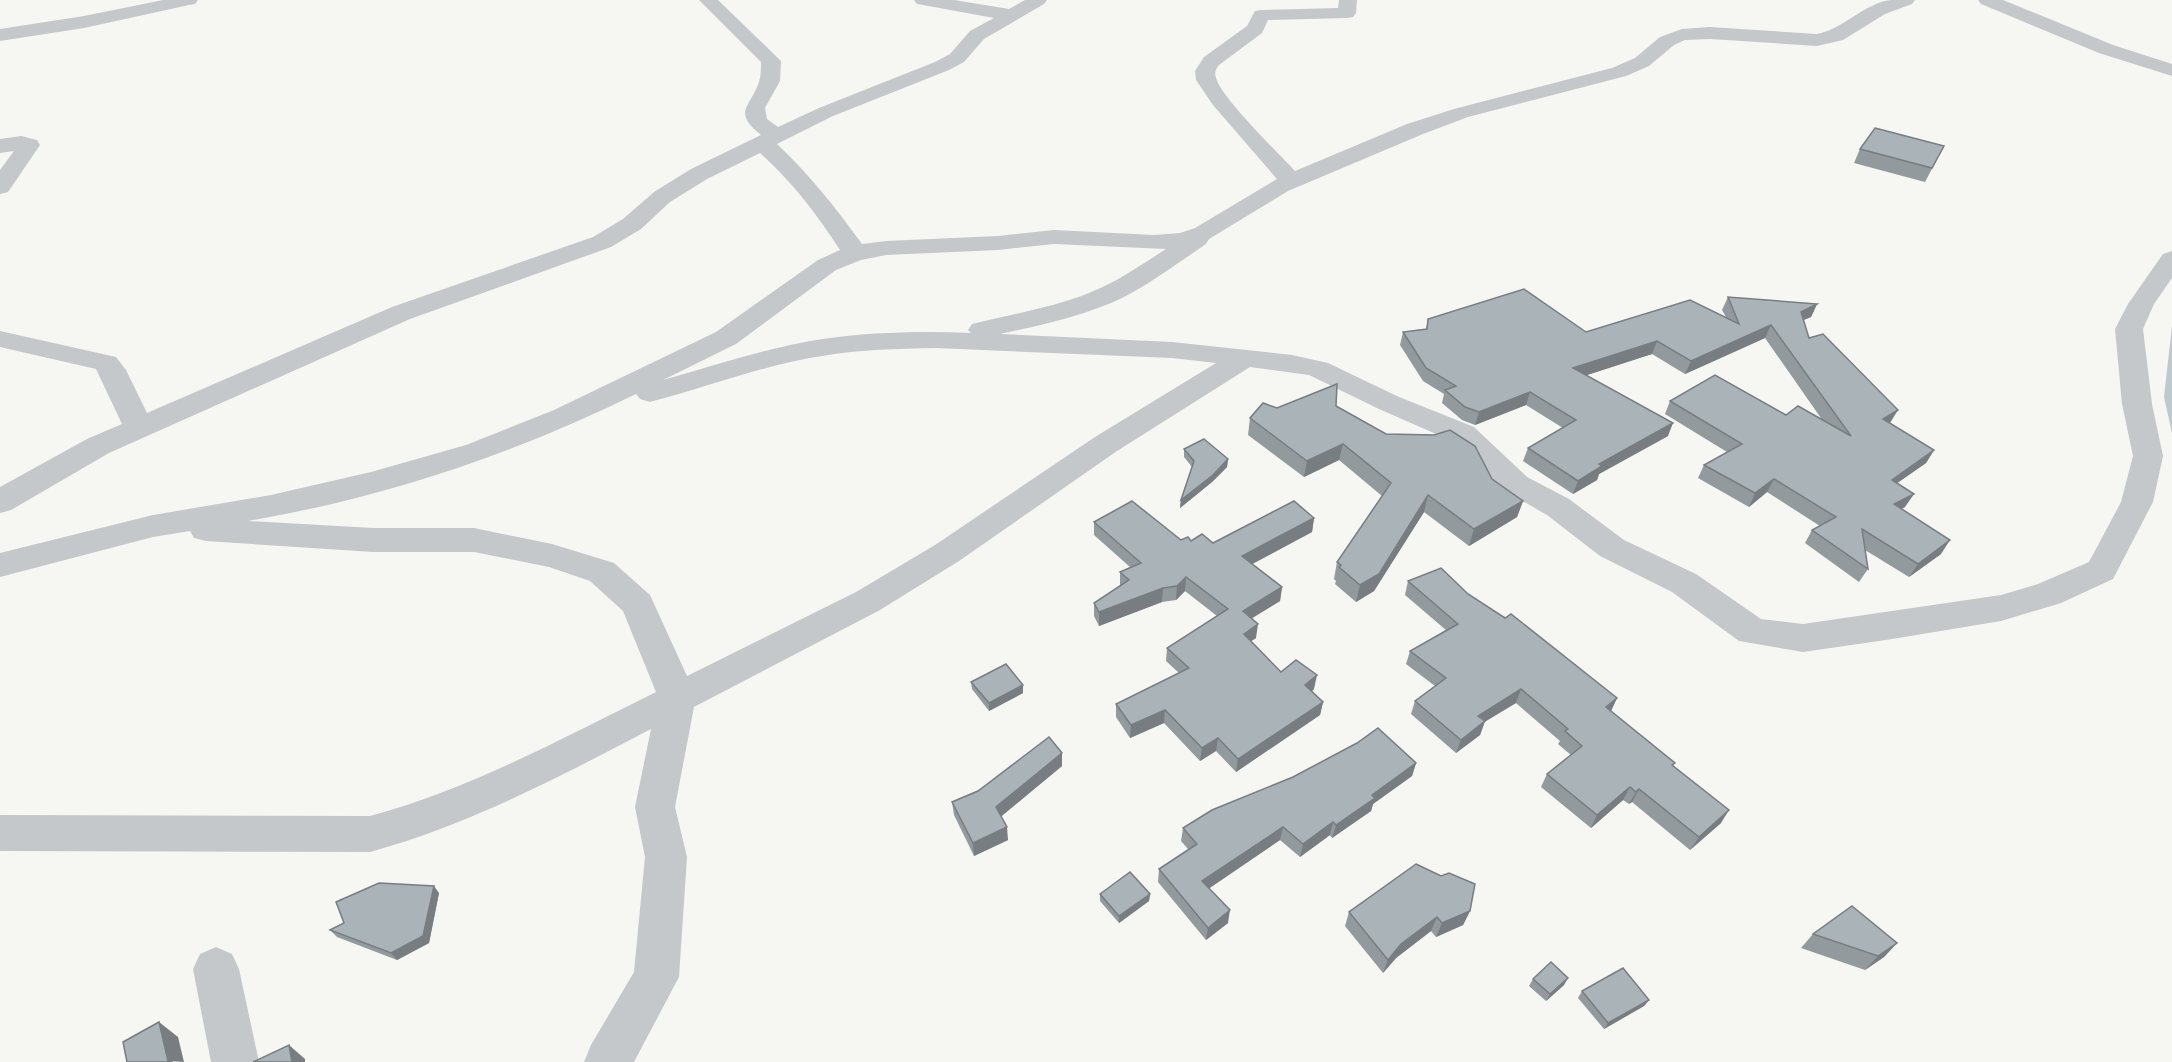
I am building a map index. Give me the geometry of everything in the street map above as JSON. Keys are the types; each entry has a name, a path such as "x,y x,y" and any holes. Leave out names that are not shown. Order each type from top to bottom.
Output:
{"street":[{"path":"0,35 189,0"},
{"path":"708,0 771,61 770,81 755,108 755,116 768,139 815,196 855,254"},
{"path":"923,0 1010,15"},
{"path":"0,502 98,446 401,313 602,242 632,224 677,186 826,112 942,66 957,58 977,35 1038,0"},
{"path":"1290,181 1220,101 1206,80 1205,71 1211,61 1255,29 1261,15 1343,14 1349,9 1348,0"},
{"path":"936,340 1049,314 1113,291 1165,261 1260,196 1290,181 1415,129 1461,113 1620,72 1642,62 1667,41 1682,35 1710,33 1817,40 1836,36 1879,10 1906,0"},
{"path":"1987,0 2106,49 2172,70"},
{"path":"0,146 21,143 30,146 0,187"},
{"path":"0,565 153,526 271,506 373,483 477,452 565,417 726,338 827,265 855,254 886,248 998,243 1054,237 1154,242 1182,240 1204,233"},
{"path":"565,417 774,357 823,347 874,342 936,340 1172,350 1246,357 1318,369 1463,434 1516,484 1558,507 1612,548 1684,583 1752,631 1803,638 2001,608 2049,594 2101,570 2137,502 2148,456 2137,404 2129,330 2141,304 2172,259"},
{"path":"0,339 106,363 112,369 139,428"},
{"path":"0,833 370,834 411,823 548,764 868,601 947,553 1106,444 1246,357"},
{"path":"153,526 373,540 474,540 552,556 602,572 638,604 677,698 655,807 666,857 656,977 608,1062"},
{"path":"216,969 235,1062"}],"shaded area":[{"path":"2172,326 2172,433 2164,397"}],"building":[{"path":"1875,128 1944,146 1932,168 1860,149"},
{"path":"1524,289 1586,332 1690,300 1739,324 1728,297 1817,304 1801,312 1809,338 1823,334 1898,410 1883,419 1934,450 1892,480 1914,494 1894,504 1950,540 1918,564 1862,529 1868,569 1812,530 1836,517 1774,479 1755,493 1704,465 1742,444 1670,401 1715,375 1786,415 1798,406 1851,436 1771,325 1691,361 1657,341 1573,368 1673,423 1599,464 1602,466 1578,481 1528,448 1576,420 1530,392 1479,412 1465,407 1445,390 1456,386 1426,368 1403,332 1427,329 1428,319"},
{"path":"1337,384 1336,406 1386,434 1434,435 1450,430 1475,446 1492,479 1523,501 1474,529 1428,495 1379,574 1360,585 1339,567 1341,565 1337,562 1391,483 1343,444 1307,461 1250,418 1263,403 1277,408"},
{"path":"1204,439 1228,459 1213,475 1181,500 1194,461 1184,449"},
{"path":"1132,501 1181,540 1188,537 1191,541 1202,534 1213,543 1294,501 1314,518 1242,556 1282,587 1243,611 1258,624 1244,634 1281,672 1296,660 1317,675 1305,685 1323,702 1238,759 1218,738 1202,748 1165,710 1131,725 1116,704 1189,668 1167,648 1228,609 1186,577 1177,586 1163,588 1099,612 1094,603 1129,580 1120,572 1141,563 1094,522"},
{"path":"1441,568 1468,594 1505,618 1511,614 1617,698 1606,707 1675,763 1672,765 1729,810 1699,837 1639,789 1636,792 1630,787 1597,815 1547,774 1582,746 1565,731 1568,729 1521,689 1478,716 1485,721 1461,740 1415,701 1446,678 1410,651 1458,624 1408,581"},
{"path":"1006,664 1023,685 989,703 971,682"},
{"path":"1378,728 1416,763 1372,795 1375,798 1336,825 1333,822 1303,844 1283,827 1202,881 1230,910 1208,928 1159,869 1197,844 1183,828 1212,810 1293,777 1357,743"},
{"path":"1049,737 1062,753 996,807 1007,827 973,843 952,802 978,791"},
{"path":"1416,864 1441,876 1449,873 1475,884 1470,911 1442,923 1437,917 1401,944 1388,960 1349,912"},
{"path":"1130,872 1150,894 1119,916 1100,894"},
{"path":"379,883 434,886 423,936 391,953 330,930 344,923 336,902"},
{"path":"1852,906 1897,943 1878,956 1813,934"},
{"path":"1551,962 1568,978 1550,994 1533,979"},
{"path":"1623,968 1649,1000 1608,1023 1582,991"},
{"path":"159,1022 168,1061 172,1060 172,1062 127,1062 123,1042"},
{"path":"289,1045 292,1062 253,1062"}]}
